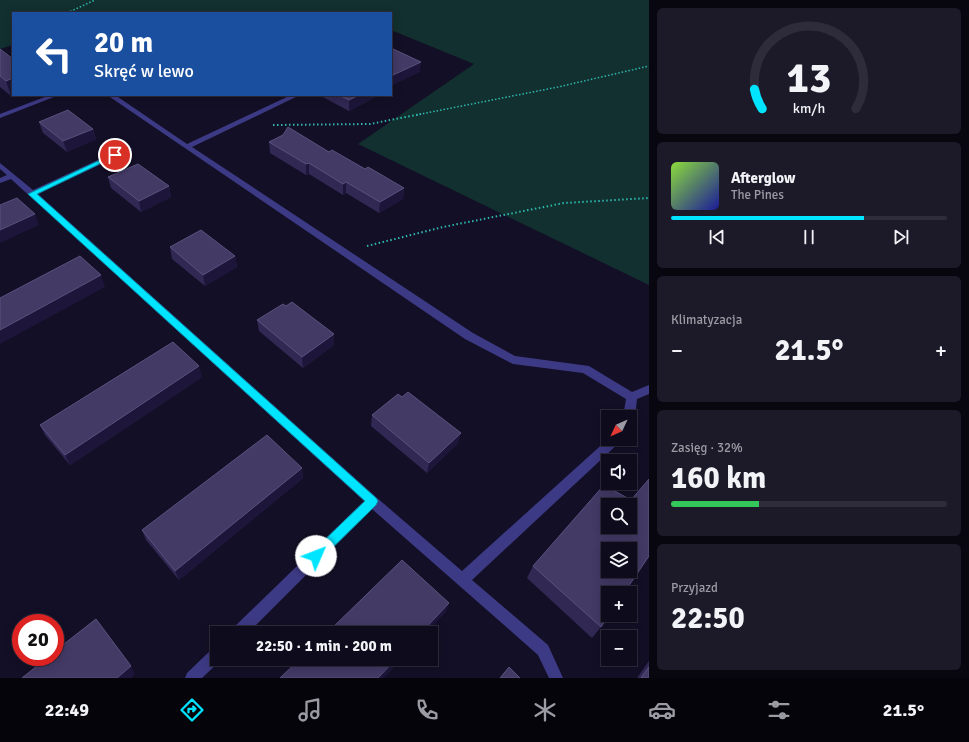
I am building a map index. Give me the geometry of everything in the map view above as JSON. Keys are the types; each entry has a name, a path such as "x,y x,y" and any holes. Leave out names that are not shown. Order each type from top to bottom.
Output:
{"lane":[{"path":"0,116 53,96"},
{"path":"111,96 469,336 513,360 585,369 632,397"},
{"path":"186,147 295,96"},
{"path":"32,194 129,149"},
{"path":"0,165 372,501 543,650 556,678"},
{"path":"0,181 12,176"},
{"path":"632,397 649,389"},
{"path":"630,410 632,397"},
{"path":"463,579 608,446"},
{"path":"245,626 372,501"},
{"path":"192,678 210,661"}],"path":[{"path":"69,12 95,0"},
{"path":"271,125 370,124 558,87 649,66"},
{"path":"343,252 443,227 564,203 649,198"}],"green space":[{"path":"0,0 649,0 649,285 358,144 474,64 392,30 392,12 12,12 12,45 0,49"}],"building":[{"path":"392,48 421,62 392,76"},
{"path":"0,49 12,58 12,78 6,81 0,76"},
{"path":"341,96 357,96 349,100"},
{"path":"68,110 93,129 63,141 39,122"},
{"path":"288,127 329,152 332,150 365,169 368,167 404,188 380,202 346,182 343,184 309,163 306,164 269,142 283,135"},
{"path":"138,164 169,186 139,201 108,177"},
{"path":"17,198 35,214 0,230 0,205"},
{"path":"201,230 235,256 203,275 170,247"},
{"path":"80,256 101,275 0,330 0,298"},
{"path":"292,302 334,334 302,357 257,320 283,304 286,306"},
{"path":"173,342 199,366 65,455 40,425"},
{"path":"408,392 461,433 429,463 372,415 398,394 402,397"},
{"path":"267,435 302,468 175,571 142,530"},
{"path":"649,479 649,556 637,574 637,542 601,542 601,578 634,578 629,586 601,586 601,622 604,622 601,627 533,566 601,488 601,490 613,490 627,498 601,498 601,534 637,534 637,498 633,498"},
{"path":"402,560 449,603 428,626 334,626"},
{"path":"96,619 131,666 117,678 22,678 37,666 64,666 64,644"},
{"path":"293,666 389,666 378,678 280,678"},
{"path":"509,667 520,678 500,678"},
{"path":"649,667 649,678 641,678"}],"route":[{"path":"115,155 32,194 372,501 316,556"}]}
